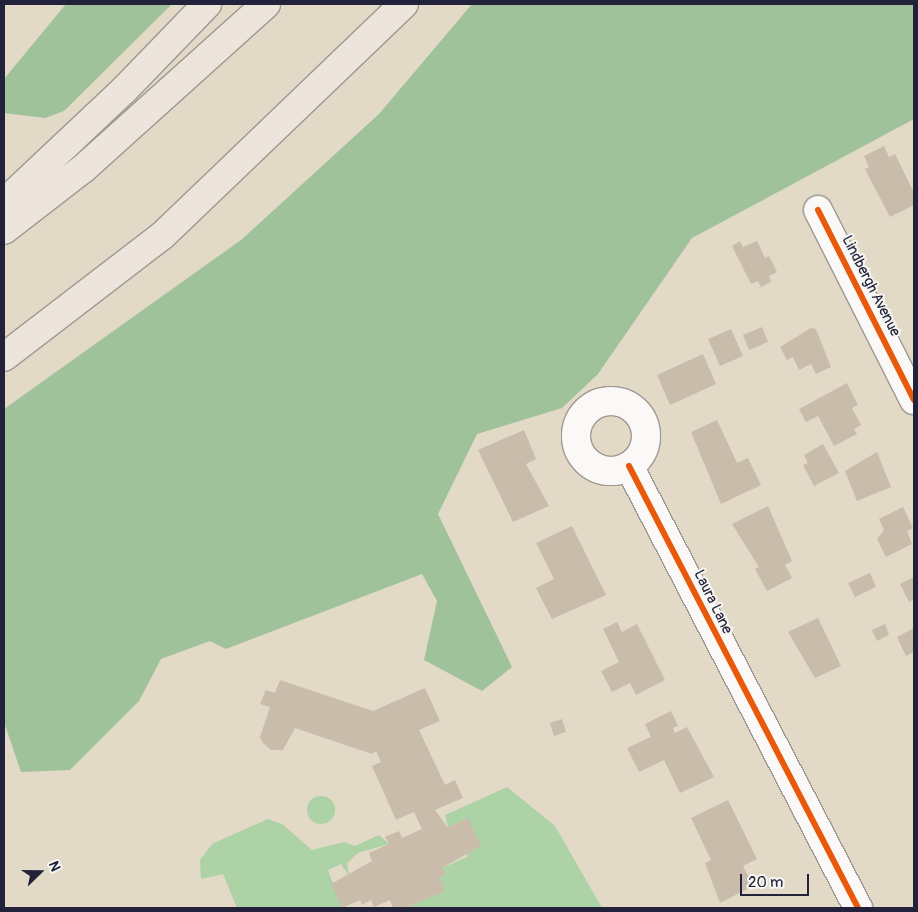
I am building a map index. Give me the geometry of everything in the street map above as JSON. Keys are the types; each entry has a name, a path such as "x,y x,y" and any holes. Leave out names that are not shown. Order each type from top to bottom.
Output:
{"highway":[{"path":"4,203 124,90 207,4"},
{"path":"4,230 84,168 266,4"},
{"path":"4,357 162,234 273,134 404,4"}],"street":[{"name":"Lindbergh Avenue","path":"818,210 914,400"},
{"name":"Laura Lane","path":"629,466 858,908"}],"green space":[{"path":"66,4 172,4 64,111 45,118 4,113 4,79"},
{"path":"472,4 914,4 914,119 692,238 598,374 562,408 477,434 438,514 512,667 482,691 424,660 437,601 422,574 226,649 210,641 161,659 139,701 70,770 21,772 4,722 4,409 241,240 379,114"},
{"path":"507,787 555,826 602,908 405,908 444,891 439,877 445,875 442,868 467,857 468,818 448,828 445,815"},
{"path":"321,796 331,800 335,810 331,820 321,824 311,820 307,810 311,800"},
{"path":"268,819 282,824 312,850 344,842 355,846 379,835 389,844 358,853 347,863 349,876 341,864 328,870 342,908 237,908 223,874 201,879 200,860 212,844"}],"building":[{"path":"884,146 889,157 895,154 914,193 914,205 890,217 865,169 869,167 864,156"},
{"path":"740,241 743,247 757,241 765,258 769,256 777,272 769,276 771,282 761,287 758,281 751,284 732,246"},
{"path":"762,327 768,342 749,350 743,335"},
{"path":"811,328 816,329 831,367 816,374 811,364 799,370 793,357 787,360 780,347"},
{"path":"731,329 743,356 720,366 708,339"},
{"path":"703,354 716,384 670,405 657,375"},
{"path":"847,383 858,405 852,408 861,425 854,429 857,434 834,446 818,416 806,422 799,409"},
{"path":"717,420 737,463 748,458 761,485 721,504 691,432"},
{"path":"524,430 536,459 526,464 549,506 513,522 478,450"},
{"path":"823,444 839,473 814,486 803,465 808,463 804,455"},
{"path":"877,452 891,487 857,501 845,471"},
{"path":"768,506 792,561 785,565 792,578 767,591 755,569 759,567 732,524"},
{"path":"903,507 913,528 907,531 912,544 886,557 877,539 884,530 879,519"},
{"path":"572,526 606,595 552,619 536,588 554,579 536,543"},
{"path":"870,573 876,587 855,597 848,583"},
{"path":"914,577 914,599 909,602 900,584"},
{"path":"818,618 841,666 815,678 788,632"},
{"path":"617,622 622,632 637,624 665,680 636,695 630,683 612,692 601,671 619,662 603,629"},
{"path":"885,624 889,635 877,641 872,630"},
{"path":"914,628 914,652 906,656 897,637"},
{"path":"280,680 373,711 425,688 440,721 419,730 445,785 455,780 463,798 435,810 448,828 468,818 481,846 442,868 446,875 439,877 445,891 405,908 393,908 390,900 374,907 371,900 362,905 360,900 342,908 331,884 372,861 369,853 389,844 385,837 399,831 402,838 422,829 414,812 396,820 372,766 381,762 376,751 372,754 295,728 283,750 271,750 263,743 260,737 270,707 260,704 266,690 275,693"},
{"path":"671,711 678,726 673,728 675,733 687,727 714,777 680,793 664,760 639,772 627,748 651,737 645,724"},
{"path":"562,719 566,732 554,736 550,723"},
{"path":"728,800 757,859 743,866 753,886 720,903 705,863 711,860 691,818"}],"cycle path":[{"path":"818,210 914,400"},
{"path":"629,466 858,908"}]}
